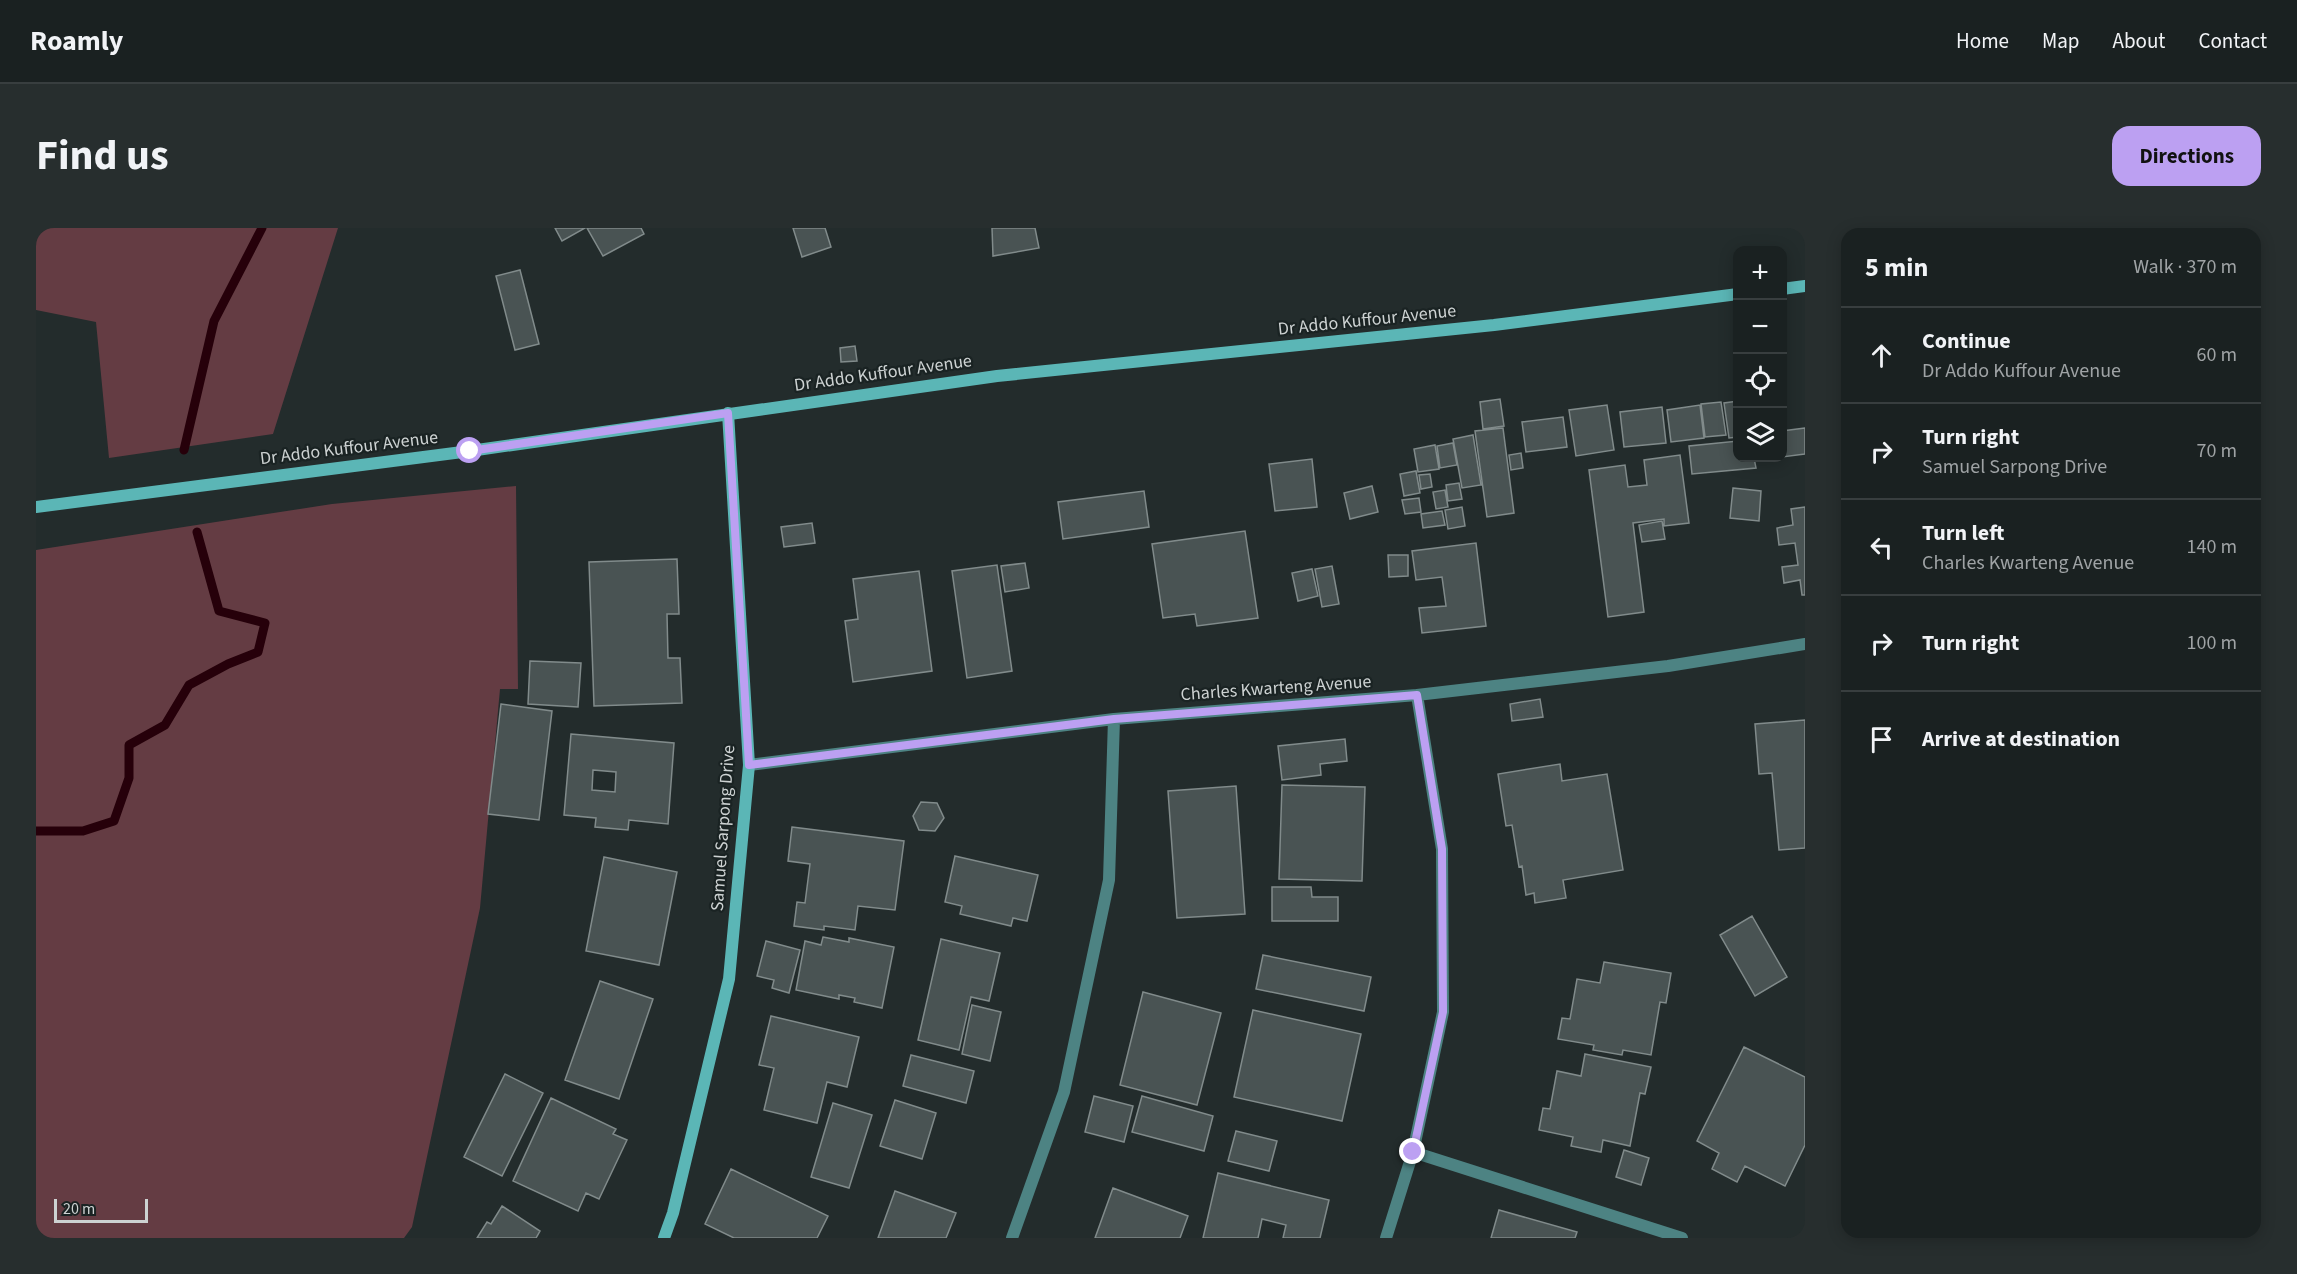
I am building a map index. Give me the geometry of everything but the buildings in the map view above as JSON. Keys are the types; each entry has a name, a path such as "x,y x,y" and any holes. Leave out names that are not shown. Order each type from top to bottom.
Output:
{"main road":[{"path":"1787,288 1805,286"},
{"name":"Dr Addo Kuffour Avenue","path":"36,507 470,451 997,376 1494,325 1733,295"},
{"name":"Samuel Sarpong Drive","path":"664,1238 673,1213 729,979 749,765 728,413"}],"street":[{"name":"Charles Kwarteng Avenue","path":"749,765 1114,719 1417,695 1668,666 1805,644"},
{"path":"1386,1238 1413,1152 1443,1012 1442,849 1417,695"},
{"path":"1012,1238 1064,1092 1109,880 1114,719"},
{"path":"1413,1152 1682,1238"}],"shaded area":[{"path":"36,228 338,228 273,434 109,458 96,322 36,310"},
{"path":"516,486 518,689 500,689 480,908 412,1227 404,1238 36,1238 36,550 332,504"}],"waterway":[{"path":"184,450 214,321 262,228"},
{"path":"36,831 83,831 114,821 129,778 129,745 165,725 189,685 228,664 258,652 265,623 219,611 197,532"}],"route":[{"path":"470,451 728,413 749,765 1114,719 1417,695 1442,849 1443,1012 1413,1152"}]}
